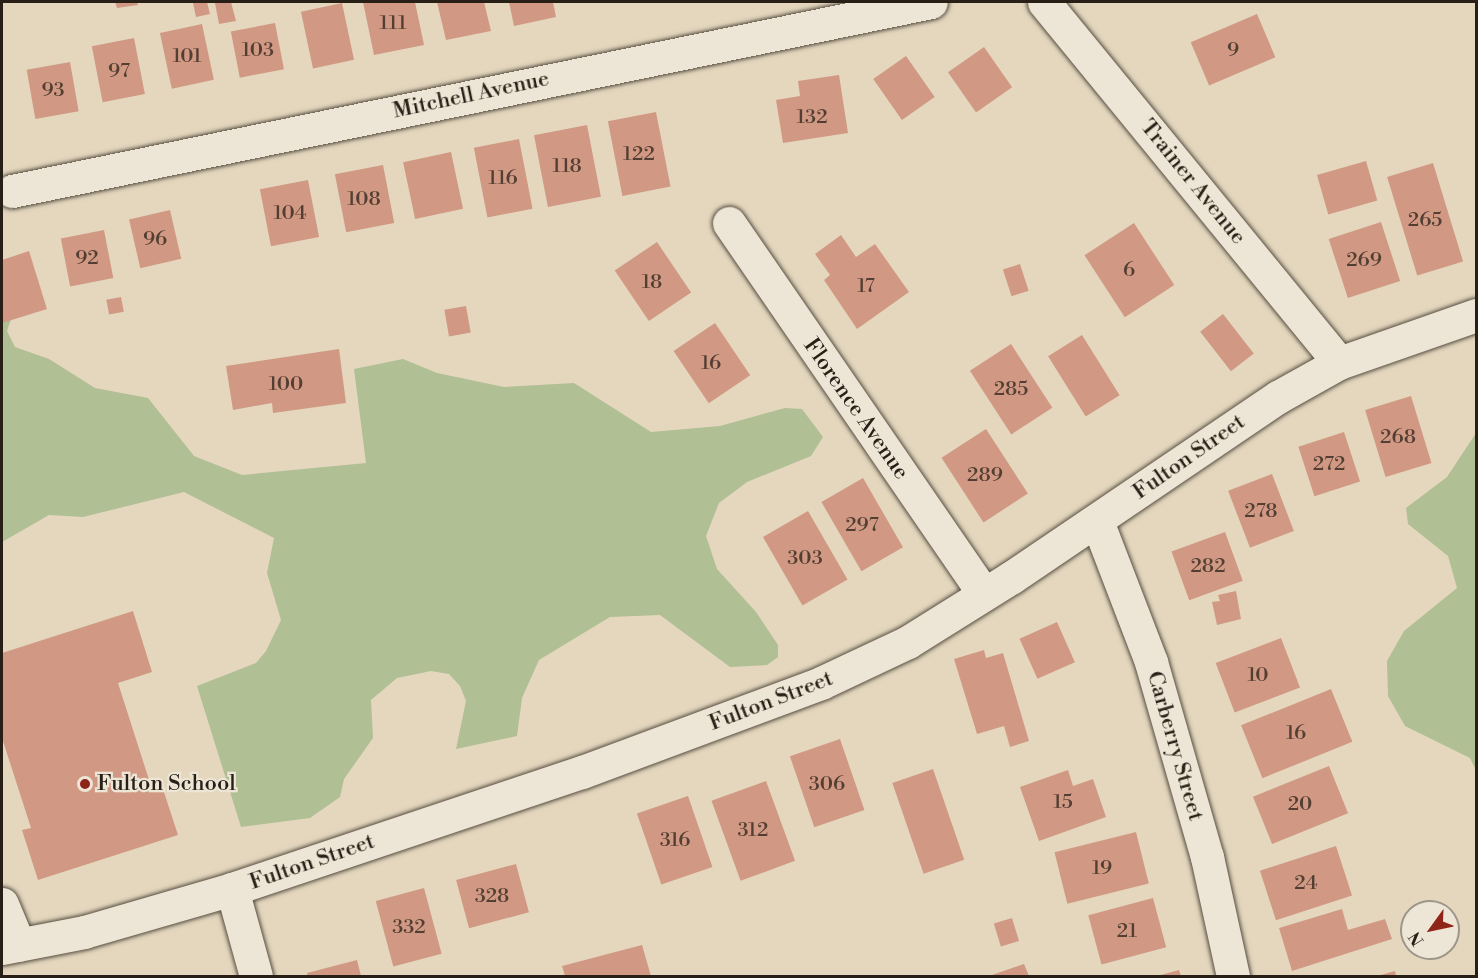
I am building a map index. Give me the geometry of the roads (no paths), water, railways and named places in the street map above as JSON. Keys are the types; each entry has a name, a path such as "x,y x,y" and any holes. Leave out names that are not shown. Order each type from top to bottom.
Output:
{"street":[{"name":"Mitchell Avenue","path":"12,191 931,2"},
{"name":"Trainer Avenue","path":"1044,2 1339,363"},
{"name":"Florence Avenue","path":"729,223 984,594"},
{"name":"Fulton Street","path":"10,947 232,889 582,772 782,698 908,642 1097,521 1224,430 1339,363 1476,315"},
{"name":"Carberry Street","path":"1097,521 1151,662 1207,857 1233,976"},
{"path":"232,889 256,976"},
{"path":"2,904 10,947"}],"place":[{"name":"Fulton School","path":"85,784"}]}
